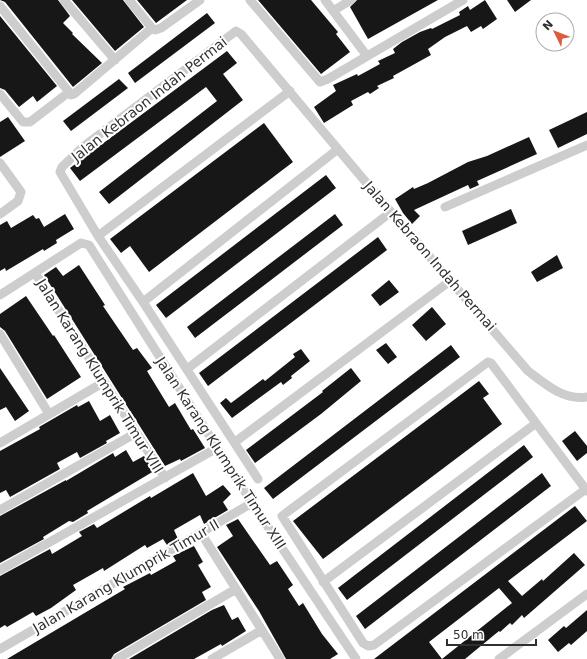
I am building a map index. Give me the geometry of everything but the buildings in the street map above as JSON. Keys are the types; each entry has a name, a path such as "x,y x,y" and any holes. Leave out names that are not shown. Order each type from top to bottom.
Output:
{"street":[{"path":"64,0 115,60"},
{"path":"130,0 155,30 161,28 200,0"},
{"path":"250,0 317,80 324,82 463,0"},
{"path":"325,0 367,56"},
{"path":"333,11 351,0"},
{"path":"0,6 71,95 152,28"},
{"name":"Jalan Kebraon Indah Permai","path":"258,479 144,302 98,236 60,176 62,167 84,146 234,32 241,34 391,212 528,371 553,390 583,398"},
{"path":"98,236 290,91"},
{"path":"0,94 23,122 26,123 30,122 69,92"},
{"path":"445,207 587,145"},
{"path":"144,302 338,149"},
{"path":"0,163 21,192 18,201 0,214"},
{"path":"187,369 391,212"},
{"name":"Jalan Karang Klumprik Timur XIII","path":"35,273 81,243 88,245 252,503 356,659"},
{"path":"0,295 35,273"},
{"name":"Jalan Karang Klumprik Timur VIII","path":"35,273 165,478"},
{"path":"235,442 450,280"},
{"path":"0,334 49,414"},
{"path":"486,363 491,364 535,424 586,490 374,645 368,646 363,643 282,516 486,363"},
{"path":"0,443 104,382"},
{"path":"323,582 535,424"},
{"path":"0,510 136,433"},
{"path":"0,570 218,448"},
{"name":"Jalan Karang Klumprik Timur II","path":"0,649 252,503"},
{"path":"201,533 280,659"},
{"path":"117,659 236,589"},
{"path":"499,659 587,594"},
{"path":"212,659 262,630"}]}
